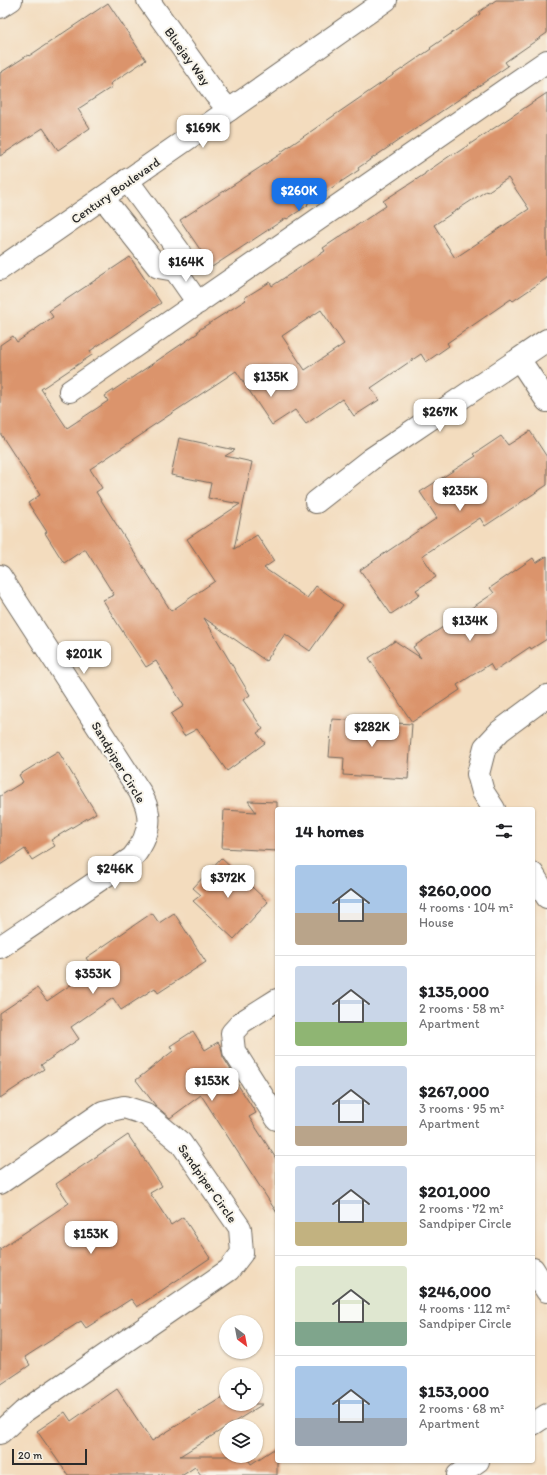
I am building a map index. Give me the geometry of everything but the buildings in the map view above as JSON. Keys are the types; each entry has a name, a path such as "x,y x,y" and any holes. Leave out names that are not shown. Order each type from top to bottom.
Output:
{"street":[{"path":"0,7 11,0"},
{"name":"Bluejay Way","path":"148,0 215,94 229,110"},
{"name":"Century Boulevard","path":"0,269 386,0"},
{"path":"70,391 547,61"},
{"path":"128,180 179,251 175,270"},
{"path":"103,198 158,267 175,270 198,303"},
{"path":"316,502 371,458 547,340"},
{"path":"519,359 547,401"},
{"name":"Sandpiper Circle","path":"0,576 140,792 147,809 149,824 141,848 132,858 0,947"},
{"path":"493,807 483,792 478,774 485,747 500,731 547,696"},
{"path":"535,877 547,897"},
{"path":"275,1001 242,1022 232,1033 234,1051 275,1116"},
{"name":"Sandpiper Circle","path":"0,1183 103,1112 124,1107 146,1114 181,1143 240,1228 242,1253 229,1270 23,1412 0,1433"},
{"path":"535,1272 547,1291"},
{"path":"535,1423 547,1415"},
{"path":"458,1475 475,1463"}]}
